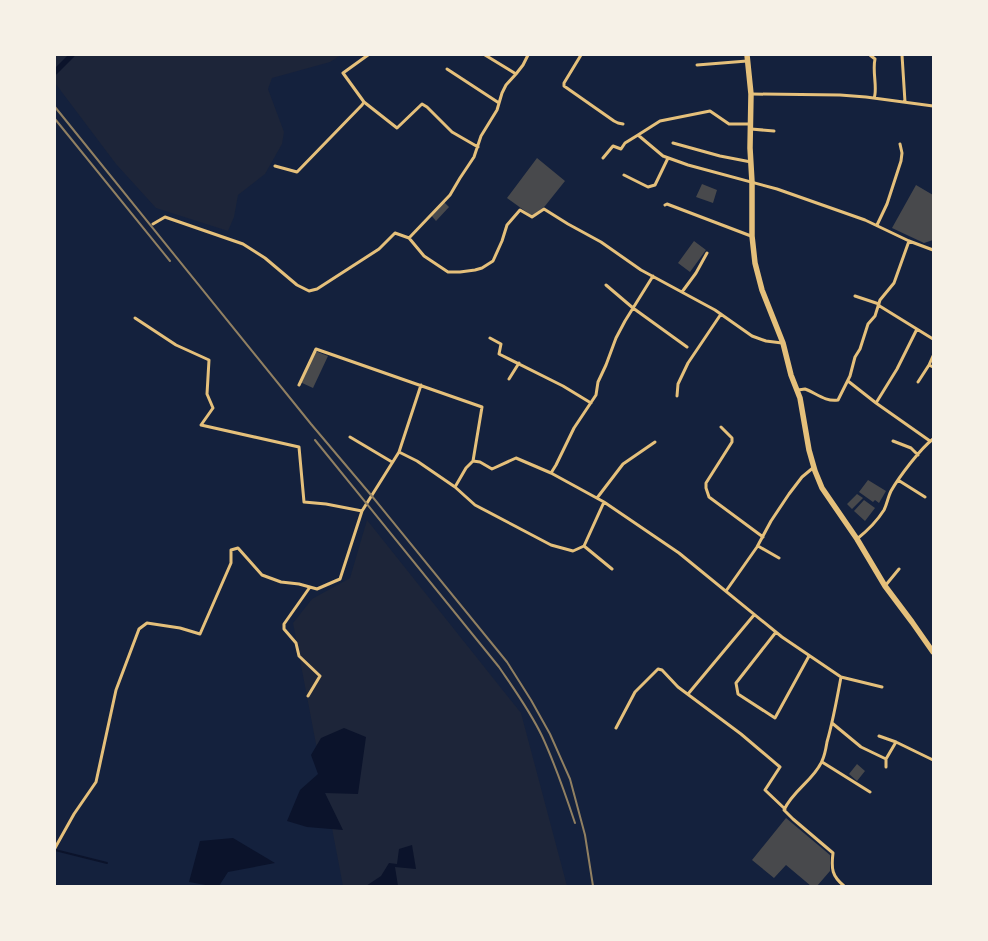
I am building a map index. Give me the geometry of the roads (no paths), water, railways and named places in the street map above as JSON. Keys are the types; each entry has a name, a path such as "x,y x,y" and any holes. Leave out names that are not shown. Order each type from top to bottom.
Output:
{"highway":[{"path":"747,58 751,94 752,236 754,263 798,390 814,467 822,488 885,586 933,652"}],"street":[{"path":"368,55 343,73 364,102 397,128 422,104 452,132 478,147"},
{"path":"484,55 516,74"},
{"path":"409,238 450,195 474,157 481,136 497,110 506,85 523,65 528,55"},
{"path":"581,55 564,86 614,121 623,124"},
{"path":"866,56 870,55 875,59 873,70 876,94 874,98"},
{"path":"902,55 904,102"},
{"path":"697,65 747,58"},
{"path":"447,69 499,103"},
{"path":"751,94 840,95 933,106"},
{"path":"275,166 297,172 364,102"},
{"path":"603,158 613,146 621,149 625,144 660,121 710,111 729,124 774,131"},
{"path":"638,135 668,158 752,182 856,217 933,250"},
{"path":"673,143 720,156 751,162"},
{"path":"877,225 887,204 901,161 900,144"},
{"path":"624,174 648,187 655,185 668,158"},
{"path":"665,205 668,204 752,236"},
{"path":"153,224 164,217 243,244 264,258 297,285 309,291 318,289 380,249 395,233 409,238 424,256 448,272 482,268 494,261 507,225 520,210 532,217 544,210 601,242 641,270 721,314 752,336 766,341 782,343"},
{"path":"798,390 805,389 822,398 838,400 850,376 868,324 875,316 880,300 894,282 909,241"},
{"path":"682,292 696,274 707,253"},
{"path":"551,473 574,428 596,395 598,382 616,338 632,308 653,276"},
{"path":"606,285 632,308 687,347"},
{"path":"854,296 878,304 933,339"},
{"path":"678,396 678,384 688,363 721,314"},
{"path":"135,318 176,345 208,360 207,394 214,408 201,425 299,447 304,502 362,511"},
{"path":"876,403 897,369 917,329"},
{"path":"490,338 501,344 500,354 563,386 591,403"},
{"path":"299,385 316,349 482,407 473,461 466,468 455,487"},
{"path":"918,382 931,366 933,356"},
{"path":"509,379 519,363"},
{"path":"848,381 876,403 932,440 898,480 884,509 866,532 857,540"},
{"path":"55,848 74,814 96,782 116,690 139,628 147,623 180,628 200,634 231,563 231,550 238,548 262,575 281,582 317,589 340,579 362,511 399,452 421,385"},
{"path":"721,427 732,438 732,442 706,483 709,497 763,537"},
{"path":"350,437 392,462"},
{"path":"893,441 910,448 918,455"},
{"path":"598,498 623,464 655,442"},
{"path":"399,452 417,461 455,487 475,505 551,545 573,551 584,546 604,502"},
{"path":"473,461 492,468 516,458 551,473 591,494 680,553 754,615 808,656 841,677 882,687"},
{"path":"726,591 758,546 771,520 789,494 802,477 814,467"},
{"path":"898,480 925,497"},
{"path":"584,546 612,569"},
{"path":"758,546 779,558"},
{"path":"885,586 899,569"},
{"path":"308,696 320,676 299,656 296,643 284,630 284,624 310,587"},
{"path":"688,694 754,615"},
{"path":"776,632 736,683 738,694 775,718 808,656"},
{"path":"616,728 635,692 658,669 662,670 678,687 741,734 780,768 765,790 793,819 833,853 832,865 835,879 844,886"},
{"path":"785,809 794,795 822,762 841,677"},
{"path":"832,723 861,747 886,759"},
{"path":"879,736 933,760"},
{"path":"886,767 886,759 896,742"},
{"path":"822,762 870,792"}],"waterway":[{"path":"55,72 72,55"},
{"path":"55,850 107,863"}],"railway":[{"path":"55,107 311,424 507,662 550,734 570,779 585,835 593,886"},
{"path":"55,119 170,261"},
{"path":"315,440 499,667 527,709 542,736 560,779 575,823"}]}
